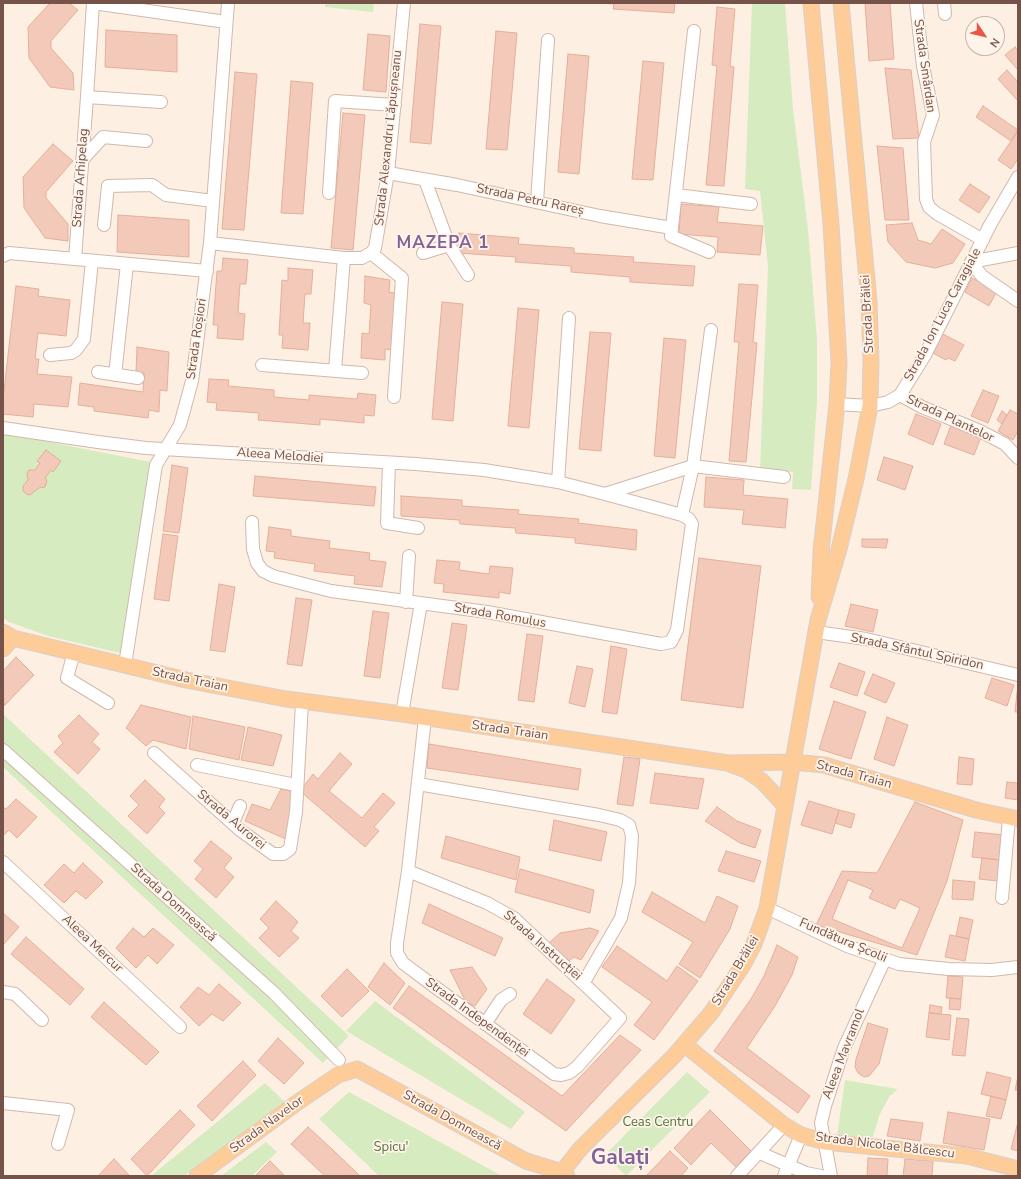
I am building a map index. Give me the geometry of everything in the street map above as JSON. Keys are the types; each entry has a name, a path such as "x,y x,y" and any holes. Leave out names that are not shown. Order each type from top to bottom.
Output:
{"main road":[{"name":"Strada Brăilei","path":"811,3 837,304 838,362 837,404 821,551 817,626"},
{"name":"Strada Brăilei","path":"564,1174 580,1149 685,1045 711,1012 743,965 762,924 767,908 817,626 839,549 856,479 870,406 871,360 869,301 841,3"},
{"name":"Strada Traian","path":"8,635 186,680 302,702 402,714 728,763 793,762 824,765 1013,819"},
{"path":"3,649 8,635"},
{"path":"728,763 746,770 762,781 785,806"},
{"name":"Strada Nicolae Bălcescu","path":"685,1045 784,1125 801,1135 825,1142 967,1156 1018,1169"},
{"name":"Strada Domnească","path":"339,1068 357,1069 367,1073 526,1161 564,1174"},
{"name":"Strada Navelor","path":"198,1176 298,1102 339,1068"}],"street":[{"name":"Strada Arhipelag","path":"75,258 88,97 93,3 226,22"},
{"name":"Strada Roșiori","path":"125,665 156,465 168,448 180,425 192,381 210,243 228,3"},
{"name":"Strada Alexandru Lăpușneanu","path":"371,253 378,240 388,173 404,3"},
{"name":"Strada Smârdan","path":"916,3 923,66 933,114 924,142 926,200 929,207 936,213 983,240"},
{"path":"671,232 694,31"},
{"path":"537,201 548,40"},
{"path":"88,97 161,102"},
{"path":"329,193 335,100 395,105"},
{"path":"83,160 103,137 146,141"},
{"name":"Strada Petru Rareș","path":"388,173 537,201 671,232 709,252"},
{"name":"Strada Ion Luca Caragiale","path":"837,404 870,406 888,402 900,395 925,355 971,262 1018,177"},
{"path":"426,180 449,245 468,275"},
{"path":"104,225 108,186 152,186 166,195 213,201"},
{"path":"676,195 751,204"},
{"path":"210,243 344,258 362,258 371,253 402,278 394,397"},
{"path":"423,253 449,245"},
{"path":"3,256 9,253 207,270"},
{"path":"1018,253 971,262 982,276 1018,301"},
{"path":"334,370 344,258"},
{"path":"50,355 71,353 76,350 84,339 92,261"},
{"path":"115,374 127,264"},
{"path":"558,482 569,318"},
{"path":"682,515 693,466 711,330"},
{"path":"262,365 362,373"},
{"path":"98,372 138,378"},
{"name":"Strada Plantelor","path":"900,395 922,407 980,431 1005,444 1018,458"},
{"name":"Aleea Melodiei","path":"3,428 98,442 484,470 558,482 605,494 682,515 689,519 692,524"},
{"path":"389,462 387,523 418,528"},
{"path":"605,494 693,466 784,477"},
{"name":"Strada Romulus","path":"252,522 253,549 257,563 263,572 273,576 331,591 487,612 642,642 666,644 675,637 677,630 692,524"},
{"path":"406,602 409,556"},
{"path":"402,714 421,603"},
{"name":"Strada Sfântul Spiridon","path":"817,626 1018,675"},
{"path":"74,652 67,678 108,703"},
{"name":"Strada Aurorei","path":"154,753 233,824 273,854 283,854 290,849 296,812 296,785 302,702"},
{"name":"Strada Independenței","path":"425,718 408,872 397,943 397,953 403,963 548,1070 561,1075 569,1073 577,1067 620,1018"},
{"name":"Strada Domnească","path":"3,750 274,993 339,1068"},
{"path":"197,765 296,785"},
{"path":"418,784 599,815 626,822 629,825 632,836 629,883 621,918 584,982"},
{"path":"233,824 240,806"},
{"path":"1002,898 1013,819"},
{"name":"Aleea Mercur","path":"3,862 180,1027"},
{"name":"Strada Instrucției","path":"408,872 497,908 523,926 584,982 620,1018"},
{"name":"Fundătura Școlii","path":"767,908 847,946 899,964 949,969 992,970 1018,967"},
{"name":"Aleea Mavramol","path":"831,1176 821,1123 824,1106 844,1048 885,959"},
{"path":"3,992 16,994 42,1020"},
{"path":"485,1024 501,1000 510,994"},
{"path":"3,1103 68,1110 58,1144"},
{"path":"738,1176 784,1125"},
{"path":"786,1171 801,1135"},
{"path":"760,1153 786,1171 821,1176"}],"green space":[{"path":"325,3 374,3 373,12 325,7"},
{"path":"752,3 785,3 793,109 808,229 817,340 817,402 811,490 792,489 793,472 760,469 768,267 760,191 745,189"},
{"path":"3,433 151,462 128,625 120,653 48,636 9,622 3,618"},
{"path":"3,714 349,1036 323,1063 3,767"},
{"path":"375,1001 525,1112 511,1129 346,1031"},
{"name":"Ceas Centru","path":"687,1072 710,1092 626,1176 605,1155"},
{"path":"845,1080 898,1089 889,1097 879,1116 873,1137 837,1136"},
{"path":"265,1083 286,1103 184,1176 151,1176"},
{"name":"Spicu'","path":"349,1092 502,1176 379,1176 319,1119"},
{"path":"266,1142 277,1152 252,1176 221,1176"}],"building":[{"path":"50,3 69,3 78,10 51,41 51,48 73,73 74,90 50,87 29,58 28,27"},
{"path":"598,3 675,3 674,13 613,9 614,4"},
{"path":"865,3 890,3 894,59 869,61"},
{"path":"717,7 735,9 730,66 734,67 724,186 706,185 717,66 712,65"},
{"path":"420,24 441,26 431,144 410,142"},
{"path":"106,30 177,35 177,72 105,67"},
{"path":"496,31 517,33 507,150 486,149"},
{"path":"368,34 390,36 386,92 363,90"},
{"path":"1015,47 1018,51 1018,70 1005,55"},
{"path":"568,54 589,56 579,174 558,172"},
{"path":"643,61 664,63 653,180 632,179"},
{"path":"885,68 911,70 919,138 893,139"},
{"path":"1007,70 1018,82 1018,101 998,79"},
{"path":"235,72 257,74 244,230 222,229"},
{"path":"291,81 313,83 303,214 281,213"},
{"path":"983,106 1018,130 1011,141 976,117"},
{"path":"343,113 365,115 353,250 331,248"},
{"path":"1018,131 1018,159 1011,169 998,160"},
{"path":"53,144 73,161 46,192 46,198 68,224 68,241 45,238 24,208 23,177"},
{"path":"877,146 903,148 909,220 885,220"},
{"path":"970,184 990,197 979,213 959,200"},
{"path":"681,204 719,207 717,222 763,226 760,255 717,252 718,237 679,234"},
{"path":"118,215 189,220 189,257 117,252"},
{"path":"912,223 918,240 931,244 942,229 965,244 953,263 935,268 906,262 888,242 886,225"},
{"path":"459,233 519,238 518,244 574,248 574,253 634,257 633,262 695,266 693,286 630,282 630,277 571,272 571,266 515,262 516,257 458,253"},
{"path":"223,258 248,260 246,284 240,284 238,313 245,314 243,340 217,338 218,325 213,325 217,271 222,271"},
{"path":"288,268 313,270 311,294 305,294 303,323 310,323 308,350 282,348 283,335 279,335 282,280 288,281"},
{"path":"365,276 390,280 389,292 395,293 392,350 385,349 385,360 361,358 362,333 369,334 371,305 364,303"},
{"path":"972,278 997,291 989,306 965,292"},
{"path":"739,284 758,285 753,342 757,343 746,462 729,461 739,342 734,342"},
{"path":"16,286 39,289 38,296 70,300 66,336 38,333 35,359 39,359 37,374 72,377 68,407 34,404 33,417 3,414 3,399"},
{"path":"442,302 463,304 453,421 432,419"},
{"path":"518,308 539,310 529,428 508,426"},
{"path":"590,332 611,333 601,451 579,449"},
{"path":"941,333 964,345 955,361 948,358 946,360 931,352"},
{"path":"664,338 686,340 675,458 654,456"},
{"path":"137,347 169,352 167,391 160,390 159,412 149,410 148,418 94,411 94,407 78,405 80,383 143,392 144,373 136,372"},
{"path":"209,379 229,380 228,386 274,390 274,397 309,400 309,395 357,399 358,393 376,395 374,416 364,415 364,423 320,419 320,425 258,420 259,413 216,410 217,403 207,402"},
{"path":"983,390 999,396 988,423 971,416"},
{"path":"1010,410 1018,414 1018,431 1013,440 998,431"},
{"path":"1002,411 1007,415 1002,424 997,420"},
{"path":"916,414 941,424 933,445 908,434"},
{"path":"951,425 981,437 974,455 944,444"},
{"path":"46,450 61,461 53,472 51,470 45,478 47,480 45,487 39,488 30,495 26,494 23,491 23,486 28,480 27,474 29,470 35,470 40,463 37,461"},
{"path":"884,457 913,466 905,490 877,480"},
{"path":"172,465 188,468 179,533 163,531"},
{"path":"255,476 376,487 374,506 253,496"},
{"path":"706,477 744,480 743,495 788,499 785,528 742,524 744,510 704,507"},
{"path":"401,496 462,500 462,506 519,510 518,514 579,519 578,523 637,530 636,550 575,543 575,538 516,533 515,528 460,524 459,520 401,516"},
{"path":"269,527 291,530 291,536 330,541 329,548 370,553 369,560 386,562 382,587 354,584 355,576 314,571 315,564 274,558 275,552 266,551"},
{"path":"163,534 178,536 169,601 154,599"},
{"path":"862,539 888,539 886,548 862,547"},
{"path":"699,558 761,566 743,708 681,700"},
{"path":"437,560 460,562 459,570 489,574 490,566 513,568 510,594 499,592 499,598 443,592 444,584 434,583"},
{"path":"219,584 235,587 225,652 210,650"},
{"path":"296,598 312,600 302,666 287,664"},
{"path":"851,604 878,610 873,632 845,626"},
{"path":"373,611 389,613 380,678 364,676"},
{"path":"452,623 467,625 458,690 442,688"},
{"path":"527,634 543,636 534,702 518,700"},
{"path":"611,646 627,649 617,714 602,712"},
{"path":"16,657 34,675 4,706 3,671"},
{"path":"839,663 865,672 857,696 830,687"},
{"path":"577,666 593,669 585,707 569,703"},
{"path":"873,674 895,683 886,703 864,694"},
{"path":"992,678 1014,685 1007,706 985,698"},
{"path":"1017,692 1018,712 1015,712"},
{"path":"834,701 866,712 851,759 819,749"},
{"path":"141,705 191,717 186,749 153,740 146,746 126,728"},
{"path":"79,715 99,734 92,742 100,749 78,774 54,752 63,743 58,736"},
{"path":"193,716 245,727 239,760 189,749"},
{"path":"887,717 908,725 894,766 874,759"},
{"path":"248,727 282,735 273,766 241,760"},
{"path":"429,744 581,769 578,790 427,768"},
{"path":"340,753 352,764 329,791 362,818 383,793 395,803 374,827 379,831 365,847 300,791 313,774 318,779"},
{"path":"624,757 640,759 633,806 617,804"},
{"path":"959,757 974,759 972,785 957,784"},
{"path":"655,773 704,779 698,809 650,803"},
{"path":"145,780 165,799 159,807 165,813 147,834 128,816 139,805 130,796"},
{"path":"1007,782 1018,783 1018,800 1005,798"},
{"path":"281,789 295,792 288,840 245,821 252,804 270,810"},
{"path":"16,799 37,817 17,838 9,830 3,836 3,807 6,809"},
{"path":"809,801 839,810 832,834 801,825"},
{"path":"915,802 963,820 947,881 917,955 816,925 842,871 877,873"},
{"path":"717,807 737,821 761,830 755,848 740,843 705,821"},
{"path":"839,810 855,814 851,828 835,823"},
{"path":"554,820 607,832 601,861 549,850"},
{"path":"975,832 1004,835 1001,860 972,857"},
{"path":"446,836 520,857 516,880 441,858"},
{"path":"211,841 232,858 224,868 234,877 216,898 195,879 203,869 194,861"},
{"path":"726,851 761,861 754,882 718,871"},
{"path":"982,858 1001,860 998,881 979,879"},
{"path":"83,863 103,882 86,899 76,891 64,903 44,885 64,864 74,873"},
{"path":"520,869 594,890 590,913 515,892"},
{"path":"848,880 873,890 869,898 895,909 900,899 920,908 902,948 832,919"},
{"path":"953,880 975,882 973,900 952,899"},
{"path":"652,892 705,923 717,896 738,906 730,929 700,978 679,964 693,942 642,912"},
{"path":"276,901 298,922 291,931 299,938 279,957 259,938 269,928 260,919"},
{"path":"429,904 503,938 495,956 422,923"},
{"path":"3,913 19,927 4,944 3,943"},
{"path":"960,917 973,920 969,939 956,936"},
{"path":"133,928 144,937 153,928 174,945 157,964 148,955 136,968 116,948"},
{"path":"590,928 599,931 581,960 574,957 566,963 549,943 560,933"},
{"path":"950,935 969,939 965,961 945,957"},
{"path":"26,937 84,989 70,1005 11,954"},
{"path":"777,945 798,957 792,975 775,1006 747,1048 810,1096 798,1113 714,1051 751,999 764,976"},
{"path":"617,946 667,981 677,966 698,981 654,1040 634,1025 652,1002 602,967"},
{"path":"384,963 405,983 390,1005 368,987"},
{"path":"472,967 487,989 475,1006 466,1002 450,970"},
{"path":"347,969 369,991 342,1017 321,996"},
{"path":"948,976 963,977 961,999 946,998"},
{"path":"547,979 575,1000 551,1034 523,1014"},
{"path":"219,984 241,1003 223,1021 212,1014 199,1026 180,1007 198,987 209,995"},
{"path":"409,986 562,1096 620,1035 641,1050 566,1131 393,1008"},
{"path":"950,998 961,999 960,1010 949,1009"},
{"path":"104,1002 159,1052 146,1065 91,1017"},
{"path":"930,1005 942,1007 941,1014 929,1013"},
{"path":"929,1013 951,1015 949,1040 926,1037"},
{"path":"957,1018 969,1019 965,1056 952,1055"},
{"path":"868,1023 888,1029 879,1064 869,1076 864,1077 858,1073 855,1067 856,1059"},
{"path":"278,1038 304,1063 284,1084 258,1061"},
{"path":"243,1061 256,1075 212,1121 197,1106"},
{"path":"987,1072 1011,1078 1006,1100 981,1094"},
{"path":"1018,1076 1018,1090 1015,1090"},
{"path":"991,1096 1006,1100 1001,1119 986,1116"},
{"path":"180,1110 195,1125 147,1176 131,1159"},
{"path":"710,1110 751,1151 736,1167 711,1143 691,1165 674,1148"},
{"path":"948,1112 990,1119 984,1150 943,1143"},
{"path":"891,1119 923,1123 920,1141 887,1136"},
{"path":"1018,1122 1018,1151 1011,1149"},
{"path":"308,1127 360,1176 325,1176 291,1144"},
{"path":"670,1151 688,1168 681,1176 646,1176"},
{"path":"868,1158 888,1159 887,1176 867,1176"},
{"path":"114,1159 129,1175 98,1176"},
{"path":"905,1159 933,1161 932,1176 903,1176"},
{"path":"270,1161 284,1175 255,1176"}],"district":[{"name":"MAZEPA 1","path":"443,244"},
{"name":"Galați","path":"620,1159"}]}
